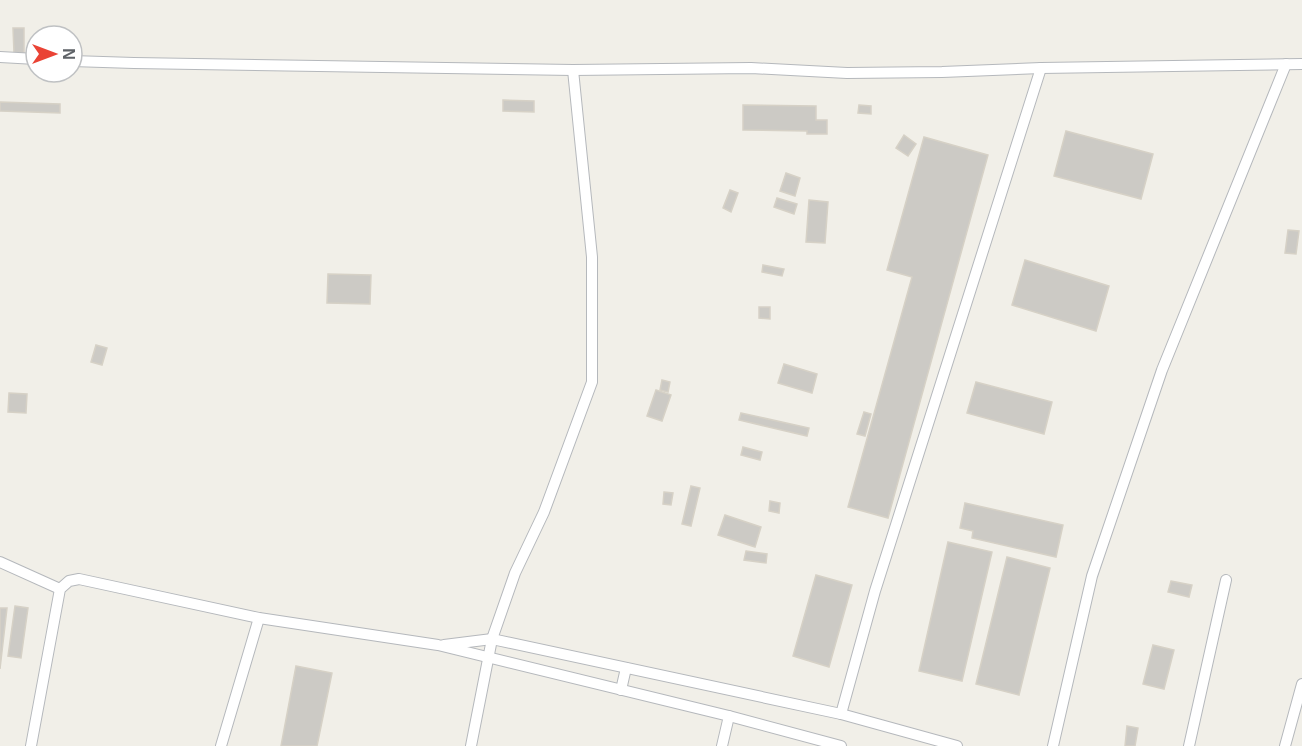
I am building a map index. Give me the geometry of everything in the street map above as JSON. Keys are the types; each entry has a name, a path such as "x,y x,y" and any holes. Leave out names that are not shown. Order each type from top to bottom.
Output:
{"street":[{"path":"0,57 24,58"},
{"path":"84,61 573,70 751,68 847,73 1302,64"},
{"path":"1053,746 1092,576 1162,370 1286,64"},
{"path":"841,714 878,579 1041,68"},
{"path":"471,746 492,639 515,573 543,512 592,382 592,257 573,70"},
{"path":"0,562 60,589"},
{"path":"31,746 60,589 69,581 79,579 259,618 438,645 729,716 841,746"},
{"path":"1189,746 1226,580"},
{"path":"220,746 259,618"},
{"path":"438,645 492,639 841,714 957,746"},
{"path":"536,670 538,649"},
{"path":"621,690 626,668"},
{"path":"1285,746 1302,684"},
{"path":"722,746 729,716"}],"building":[{"path":"13,28 24,28 24,53 14,53"},
{"path":"503,100 534,101 534,112 503,111"},
{"path":"0,102 60,104 60,113 0,111"},
{"path":"743,105 816,106 816,120 827,120 827,134 807,134 807,131 743,130"},
{"path":"859,105 871,106 871,114 858,113"},
{"path":"1066,131 1153,154 1141,199 1054,176"},
{"path":"904,135 916,144 908,156 896,148"},
{"path":"924,137 988,155 888,518 848,507 912,277 887,270"},
{"path":"786,173 800,178 795,196 780,191"},
{"path":"730,190 738,193 731,212 723,208"},
{"path":"777,198 797,204 794,214 774,207"},
{"path":"809,200 828,202 825,243 806,242"},
{"path":"1288,230 1299,231 1296,254 1285,253"},
{"path":"1025,260 1109,286 1096,331 1012,305"},
{"path":"763,265 784,269 782,276 762,272"},
{"path":"328,274 371,275 370,304 327,303"},
{"path":"759,307 770,307 770,319 759,318"},
{"path":"96,345 107,348 102,365 91,362"},
{"path":"784,364 817,374 812,393 778,383"},
{"path":"662,380 670,382 668,392 660,390"},
{"path":"976,382 1052,402 1044,434 967,413"},
{"path":"656,390 671,395 662,421 647,416"},
{"path":"9,393 27,394 26,413 8,412"},
{"path":"864,412 871,414 865,436 857,434"},
{"path":"741,413 809,428 807,436 739,420"},
{"path":"743,447 762,452 760,460 741,455"},
{"path":"691,486 700,488 691,526 682,524"},
{"path":"664,492 673,493 671,505 663,504"},
{"path":"770,501 780,503 779,513 769,511"},
{"path":"965,503 1063,525 1056,557 972,538 973,531 960,528"},
{"path":"725,515 761,527 755,547 718,535"},
{"path":"948,542 992,552 962,681 919,671"},
{"path":"746,551 767,554 766,563 744,560"},
{"path":"1007,557 1050,568 1019,695 976,684"},
{"path":"816,575 852,585 829,667 793,656"},
{"path":"1171,581 1192,585 1189,597 1168,592"},
{"path":"15,606 28,608 21,658 8,656"},
{"path":"0,608 7,608 0,669"},
{"path":"1153,645 1174,650 1164,689 1143,684"},
{"path":"296,666 332,673 317,746 281,746"},
{"path":"1127,726 1138,728 1135,746 1125,746"}]}
